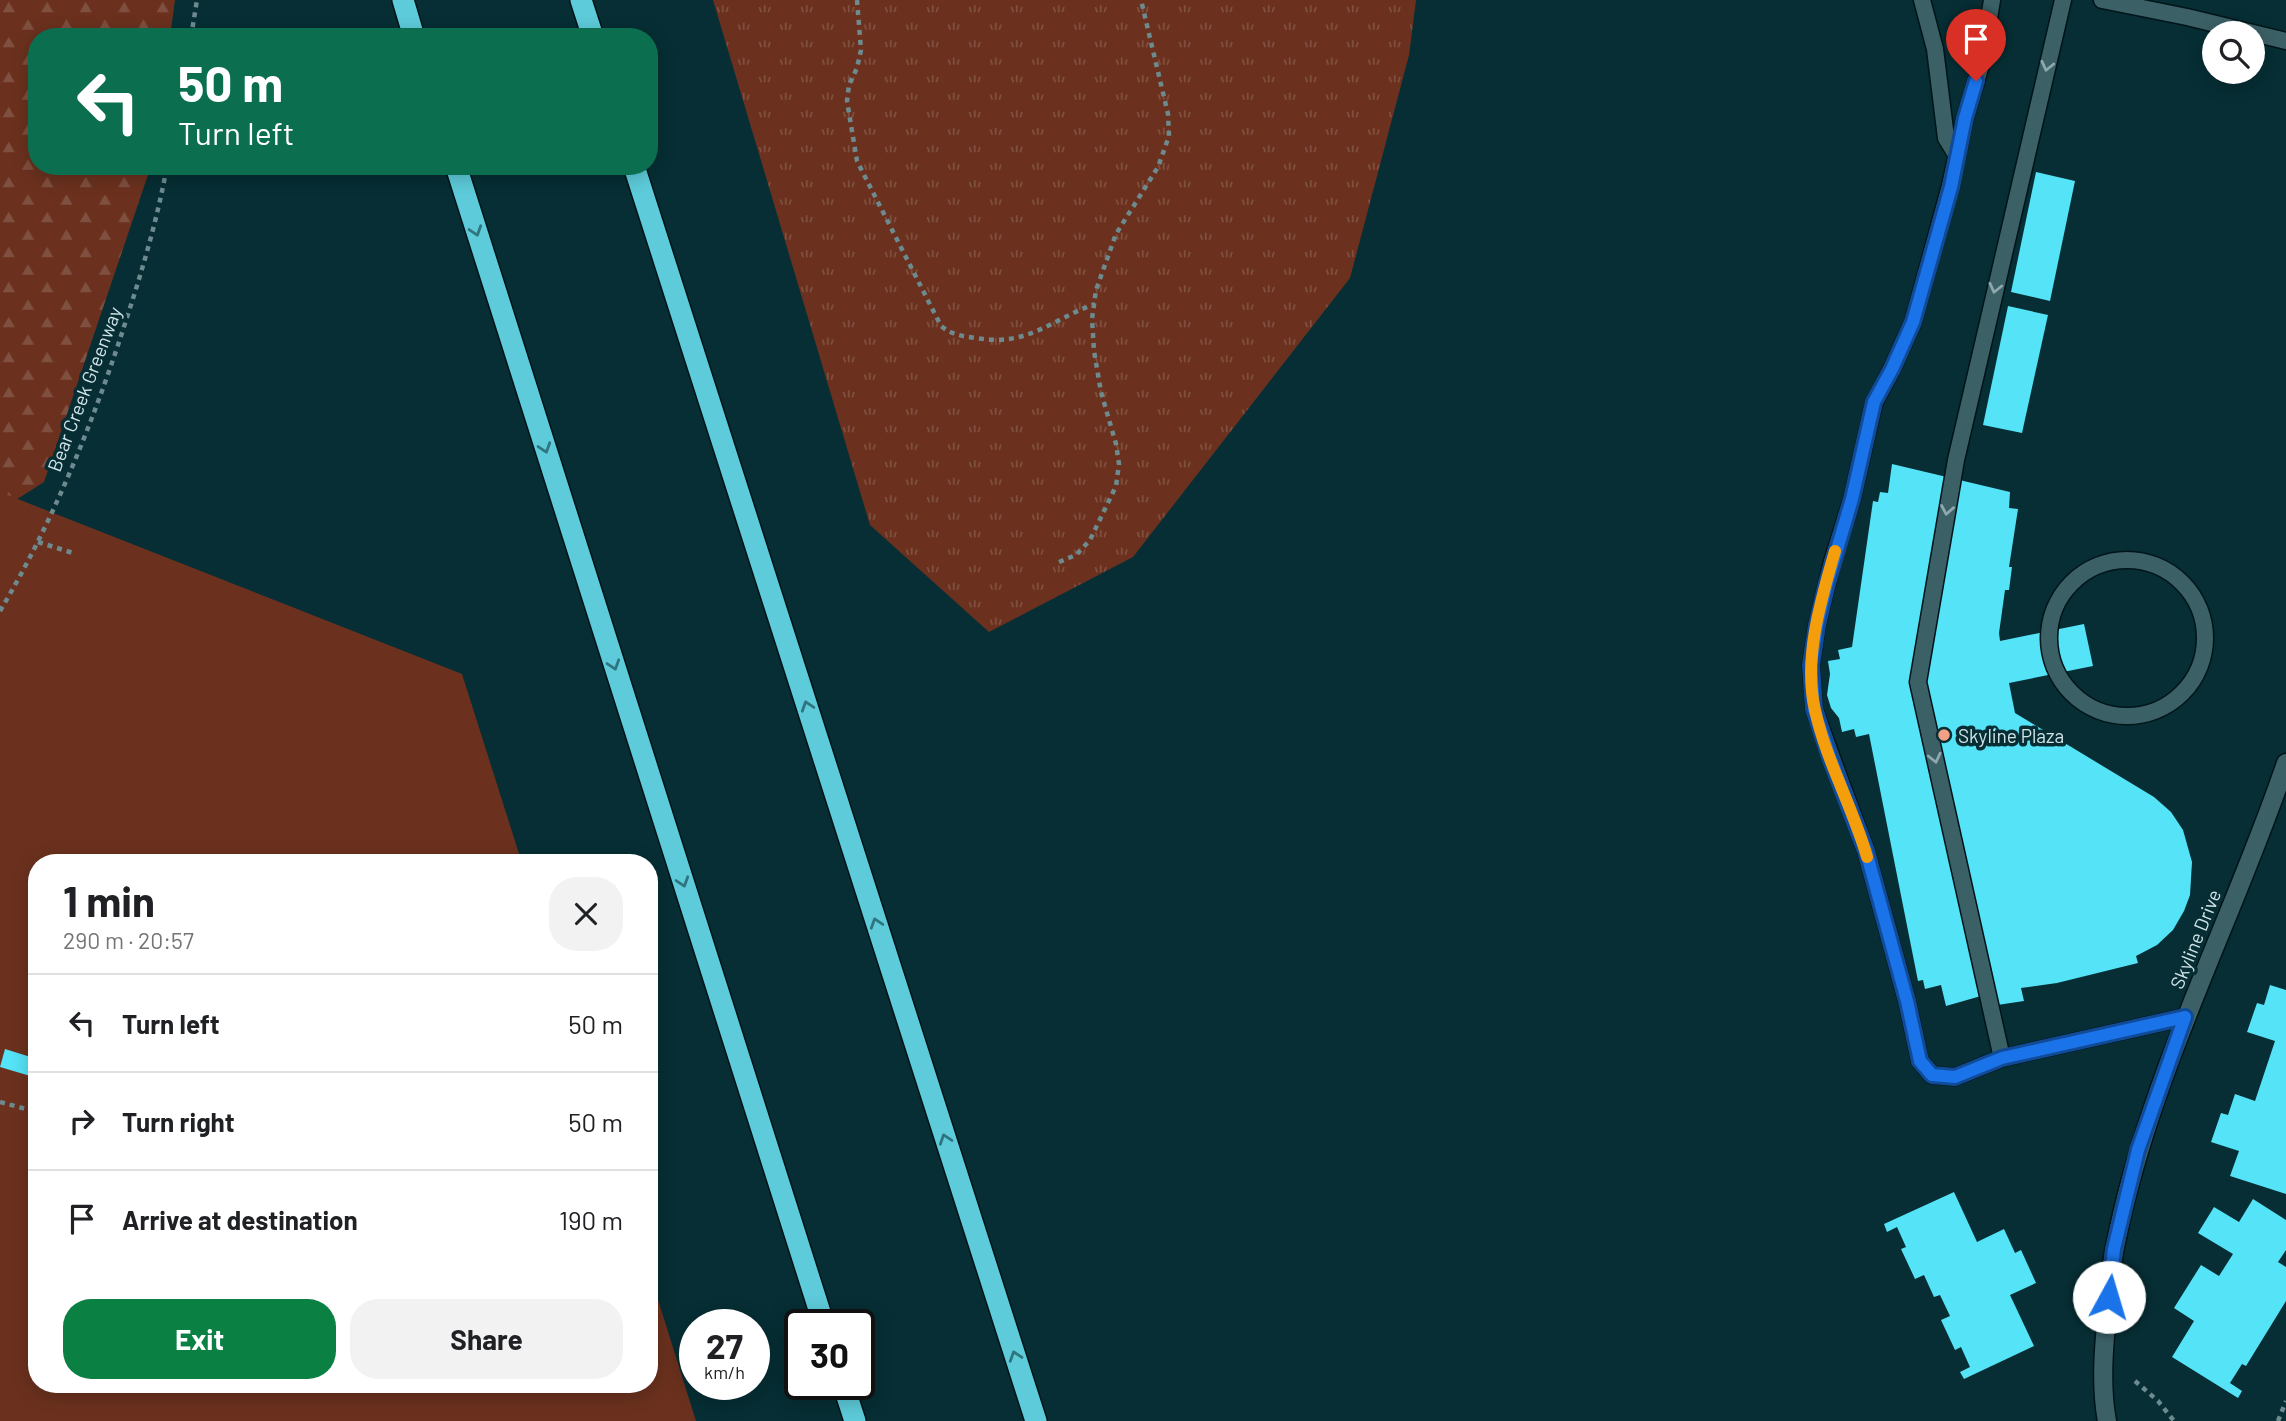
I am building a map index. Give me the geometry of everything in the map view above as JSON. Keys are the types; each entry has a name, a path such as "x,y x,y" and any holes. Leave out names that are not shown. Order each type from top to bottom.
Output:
{"highway":[{"path":"403,0 411,28"},
{"path":"581,0 590,28"},
{"path":"459,175 819,1309"},
{"path":"637,175 1036,1421"},
{"path":"848,1400 855,1421"}],"street":[{"name":"Skyline Drive","path":"2107,1421 2103,1401 2106,1322 2114,1249 2138,1150 2185,1017 2270,809 2286,763"}],"lane":[{"path":"1922,0 1935,49 1946,138 1957,156"},
{"path":"1992,0 1982,62 1913,322 1874,402 1852,499 1829,575 1811,665 1814,709 1866,851 1907,1001 1920,1061 1932,1075 1955,1077 2002,1058 2185,1017"},
{"path":"2002,1058 1918,682 1956,460 2063,0"},
{"path":"2102,0 2166,6 2286,41"},
{"path":"2136,559 2161,567 2183,582 2198,604 2205,628 2204,653 2195,677 2179,696 2158,710 2133,716 2108,714 2084,704 2065,687 2053,664 2048,638 2052,611 2065,589 2085,571 2109,561 2136,559"}],"path":[{"path":"192,28 197,0"},
{"path":"857,0 861,50 847,101 857,161 940,326 951,334 988,340 1020,338 1039,332 1065,316 1094,304"},
{"path":"1059,562 1076,555 1090,540 1116,486 1119,464 1116,444 1101,391 1094,351 1092,319 1096,290 1116,234 1158,167 1169,136 1168,114 1141,0"},
{"name":"Bear Creek Greenway","path":"0,611 30,560 104,385 146,259 165,175"},
{"path":"38,542 73,553"},
{"path":"0,1102 28,1110"},
{"path":"2135,1381 2158,1401 2174,1421"},
{"path":"2278,1421 2286,1401"}],"green space":[{"path":"0,0 175,0 171,28 28,28 28,175 148,175 44,482 0,510"},
{"path":"713,0 1416,0 1409,55 1350,278 1133,557 989,632 870,525"},
{"path":"0,492 462,674 519,854 28,854 28,1393 658,1393 658,1300 679,1367 679,1400 689,1400 696,1421 0,1421"}],"building":[{"path":"2036,172 2075,181 2050,301 2011,292"},
{"path":"2008,306 2048,315 2022,433 1983,425"},
{"name":"Skyline Plaza","path":"1892,464 2010,492 2009,508 2018,509 2000,641 2084,624 2093,666 2009,683 2015,713 2154,797 2171,812 2183,830 2192,862 2190,895 2173,930 2157,945 2136,956 2138,963 2057,983 2021,988 2024,1001 1984,1007 1981,996 1946,1006 1941,985 1925,989 1923,980 1918,981 1869,734 1856,737 1854,729 1842,732 1839,718 1831,708 1827,695 1830,674 1828,661 1840,659 1838,650 1852,647 1873,501 1878,502 1880,492 1888,493"},
{"path":"2270,985 2286,990 2286,1194 2230,1176 2239,1151 2211,1142 2221,1113 2228,1115 2235,1094 2255,1101 2275,1041 2247,1032 2257,1003 2264,1005"},
{"path":"5,1049 28,1056 28,1075 0,1067"},
{"path":"1954,1192 1977,1242 2004,1229 2015,1253 2021,1250 2036,1283 2010,1295 2034,1346 1964,1379 1960,1372 1970,1367 1961,1347 1955,1350 1941,1320 1950,1316 1940,1295 1934,1297 1924,1275 1915,1279 1901,1249 1906,1247 1897,1227 1887,1232 1884,1224"},
{"path":"2253,1199 2286,1220 2286,1250 2278,1262 2286,1267 2286,1301 2246,1366 2242,1364 2230,1383 2242,1391 2238,1398 2172,1357 2194,1321 2174,1308 2201,1265 2219,1276 2233,1254 2198,1233 2214,1207 2239,1222"}],"slow traffic":[{"path":"1835,551 1817,625 1811,665 1814,709 1867,857"}],"place":[{"name":"Skyline Plaza","path":"1944,735"}],"route":[{"path":"1976,81 1965,118 1951,187 1913,322 1874,402 1852,499 1832,562 1817,625 1811,665 1814,709 1866,851 1907,1001 1920,1061 1932,1075 1955,1077 2002,1058 2185,1017 2138,1150 2114,1249 2109,1297"}]}
